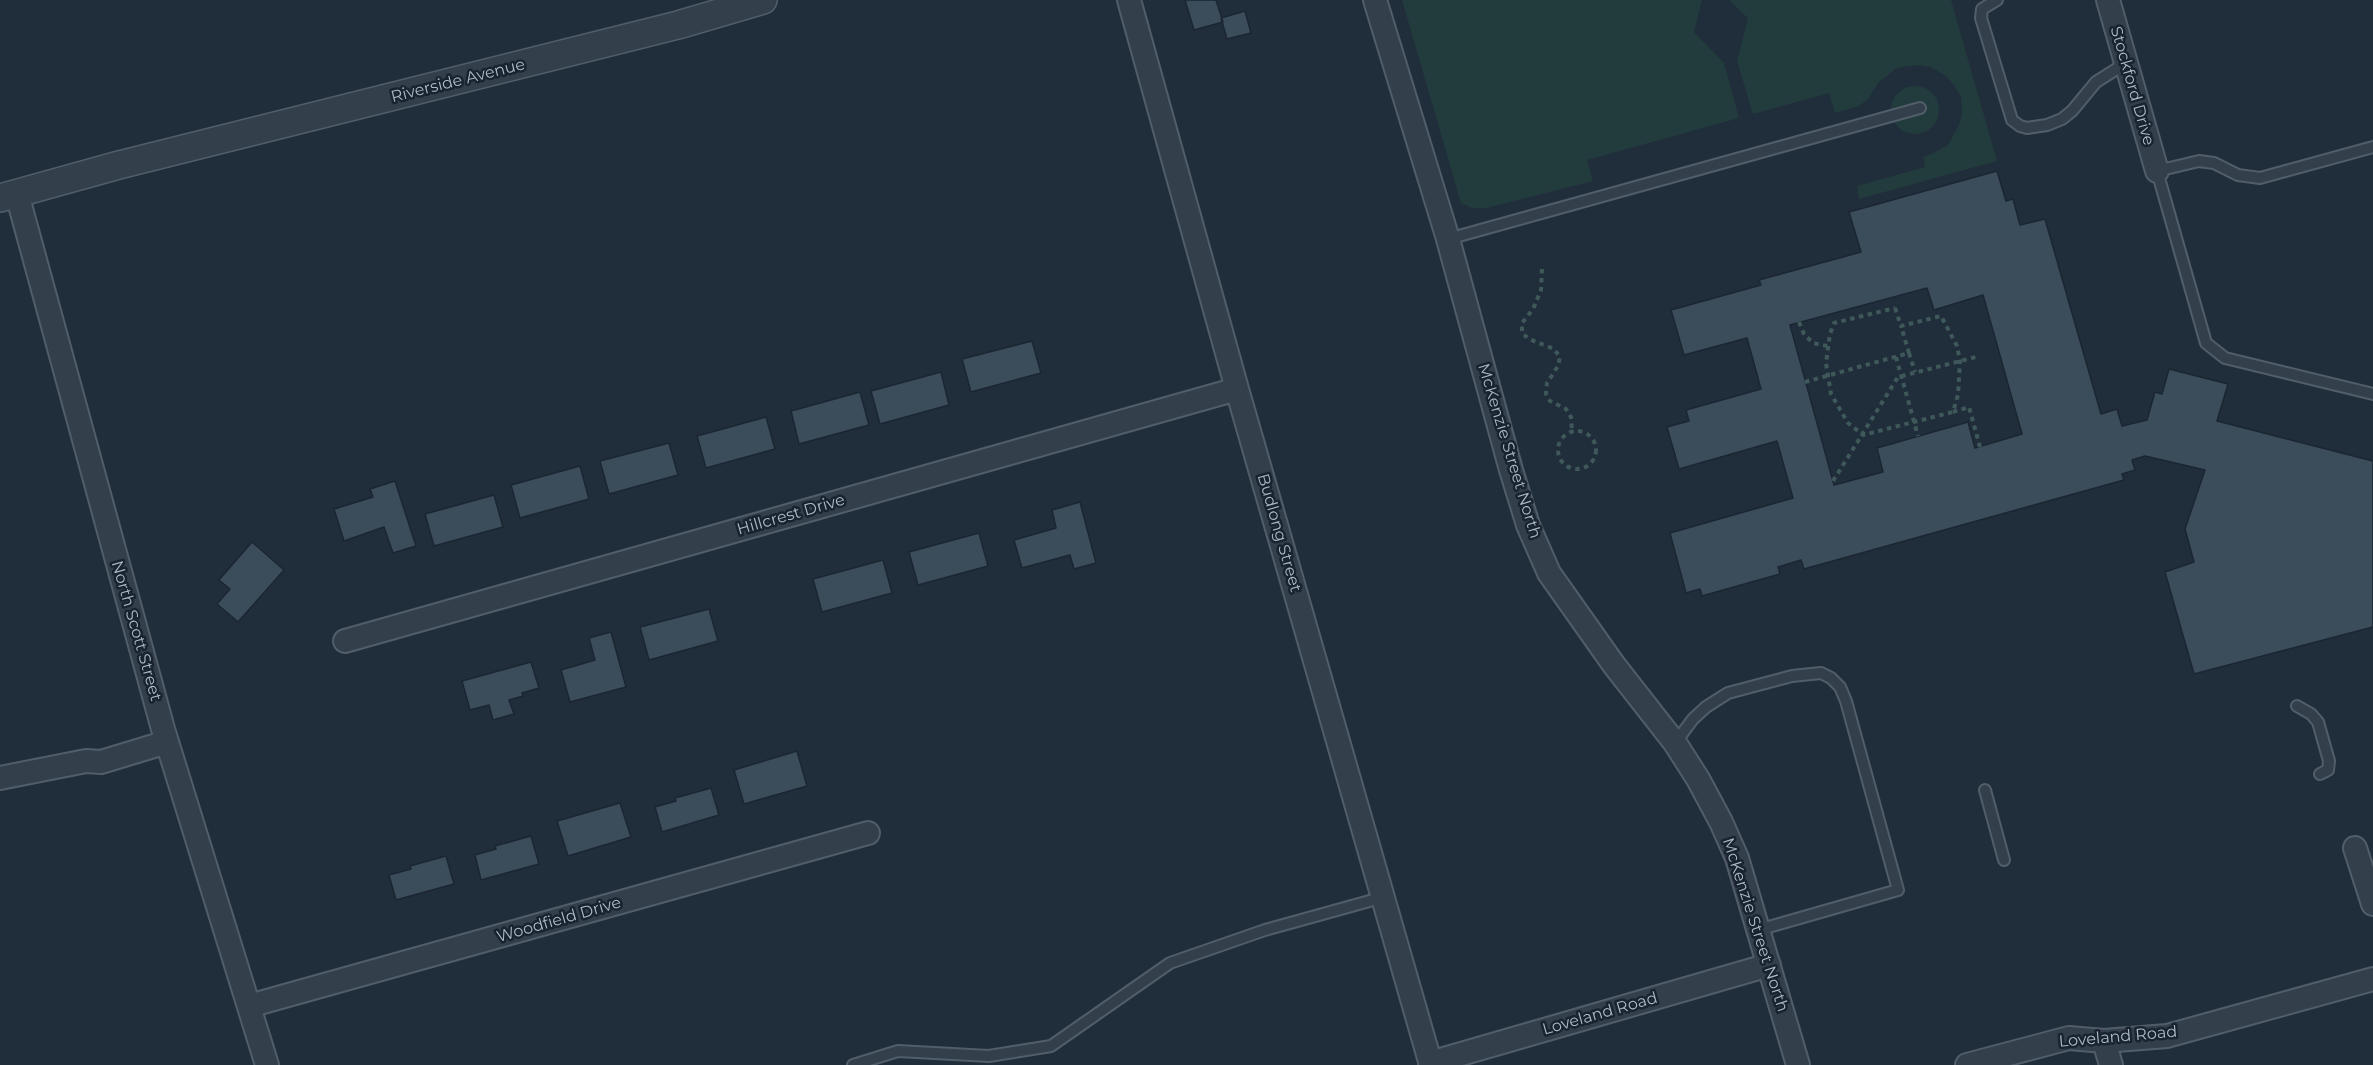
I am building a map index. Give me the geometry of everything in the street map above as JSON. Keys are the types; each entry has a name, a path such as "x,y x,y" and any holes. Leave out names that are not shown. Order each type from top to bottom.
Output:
{"street":[{"name":"Riverside Avenue","path":"8,196 678,25 763,0"},
{"name":"Budlong Street","path":"1129,0 1237,389 1431,1064"},
{"name":"McKenzie Street North","path":"1375,0 1448,239 1528,525 1549,573 1614,665 1674,743 1698,778 1721,822 1737,858 1798,1065"},
{"name":"Stockford Drive","path":"2108,0 2157,171"},
{"name":"North Scott Street","path":"8,196 165,735 267,1065"},
{"name":"Hillcrest Drive","path":"345,641 1237,389"},
{"path":"0,778 86,761 101,762 165,735"},
{"name":"Woodfield Drive","path":"249,1006 868,833"},
{"path":"2355,848 2373,904"},
{"name":"Loveland Road","path":"1431,1064 1769,964"},
{"name":"Loveland Road","path":"1967,1065 2069,1038 2104,1041 2167,1036 2373,979"},
{"path":"2104,1041 2111,1065"}],"lane":[{"path":"1997,0 1982,9 1981,18 2012,120 2020,126 2027,128 2047,125 2062,119 2072,111 2096,82 2126,63"},
{"path":"1448,239 1920,108"},
{"path":"2373,147 2260,178 2238,175 2214,163 2199,160 2157,171 2206,343 2225,358 2373,394"},
{"path":"1674,743 1693,719 1706,707 1728,693 1792,676 1821,673 1831,678 1840,687 1846,700 1898,890 1758,930"},
{"path":"2297,706 2311,714 2318,722 2329,761 2328,770 2320,774"},
{"path":"1985,790 2004,860"},
{"path":"853,1065 898,1052 989,1056 1051,1046 1170,963 1265,930 1384,897"}],"path":[{"path":"1542,269 1541,290 1533,309 1522,323 1522,333 1528,339 1554,349 1560,357 1558,366 1547,383 1546,393 1550,401 1566,409 1571,417 1572,431"},
{"path":"1863,435 1848,423 1831,394 1827,376 1827,346 1834,323 1895,308 1915,372"},
{"path":"1901,326 1941,316 1957,346 1960,361 1958,395 1953,412"},
{"path":"1799,322 1804,334 1813,343 1827,346"},
{"path":"1805,382 1910,353"},
{"path":"1896,357 1918,436"},
{"path":"1833,481 1898,377 1976,357"},
{"path":"1863,435 1969,407 1980,447"},
{"path":"1572,431 1586,432 1597,448 1593,461 1582,468 1570,468 1564,465 1558,455 1559,442 1562,437 1572,431"}],"green space":[{"path":"1402,0 1702,0 1694,32 1724,63 1739,118 1587,160 1593,181 1487,208 1472,208 1461,203"},
{"path":"1729,0 1951,0 1997,161 1859,199 1857,186 1925,167 1923,157 1948,145 1960,123 1962,111 1961,97 1954,85 1946,76 1931,67 1918,65 1897,68 1879,82 1867,100 1859,106 1835,113 1829,93 1753,114 1737,61 1748,18"},
{"path":"1915,86 1932,93 1939,110 1932,127 1915,134 1898,127 1891,110 1898,93"}],"building":[{"path":"1185,0 1216,0 1223,22 1194,30"},
{"path":"1245,11 1251,33 1227,39 1221,18"},
{"path":"1997,171 2006,201 2013,199 2020,225 2045,219 2101,414 2117,409 2122,426 2147,420 2155,392 2162,394 2169,369 2228,384 2217,421 2373,461 2373,627 2194,674 2165,572 2194,562 2185,529 2205,470 2145,456 2132,460 2135,470 2122,474 2124,480 1804,569 1801,560 1778,567 1780,574 1702,596 1700,589 1686,593 1670,533 1793,498 1777,441 1679,469 1667,427 1689,421 1686,410 1761,389 1747,338 1684,355 1671,310 1761,285 1759,280 1861,252 1849,212","holes":["1927,288 1934,310 1983,295 2022,434 1975,448 1968,422 1877,448 1883,472 1834,485 1790,325"]},
{"path":"1032,341 1041,373 971,392 962,359"},
{"path":"941,372 949,405 880,424 871,391"},
{"path":"860,392 869,425 799,444 791,411"},
{"path":"766,417 775,449 706,468 697,436"},
{"path":"669,443 678,475 609,494 600,461"},
{"path":"580,466 589,499 520,518 511,485"},
{"path":"395,481 416,546 393,553 384,527 344,541 334,509 373,497 370,489"},
{"path":"494,495 503,527 434,546 425,514"},
{"path":"1080,502 1096,563 1074,569 1070,555 1022,568 1014,540 1056,528 1052,510"},
{"path":"979,533 988,566 918,585 909,552"},
{"path":"252,542 284,570 238,622 217,604 230,589 219,580"},
{"path":"883,560 892,593 822,612 813,579"},
{"path":"709,609 718,641 649,660 640,627"},
{"path":"611,632 626,687 570,702 561,670 595,660 589,638"},
{"path":"531,662 539,688 509,700 514,714 493,720 489,705 470,710 462,681"},
{"path":"797,751 807,786 744,804 734,770"},
{"path":"711,788 719,815 662,832 655,807 676,801 675,798"},
{"path":"620,803 631,837 568,856 557,821"},
{"path":"531,836 539,864 481,880 475,855 496,849 495,846"},
{"path":"446,856 454,884 396,900 389,875 411,869 410,866"}]}
